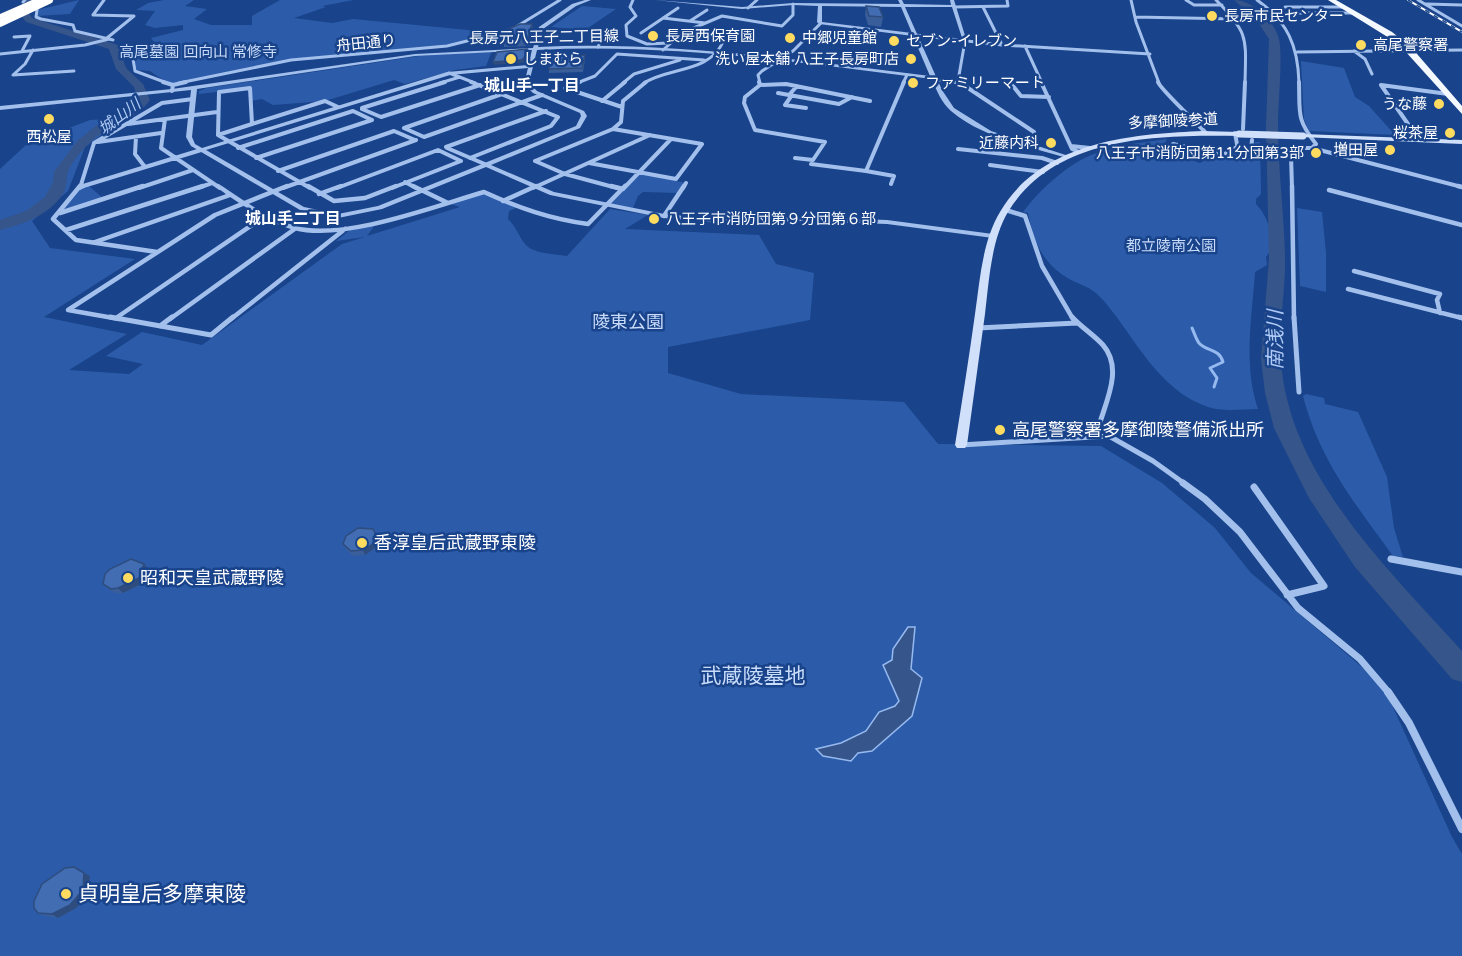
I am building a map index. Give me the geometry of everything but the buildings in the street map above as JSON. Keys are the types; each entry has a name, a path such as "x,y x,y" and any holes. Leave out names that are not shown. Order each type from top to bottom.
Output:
{"highway":[{"path":"0,17 40,0"},
{"path":"0,23 49,0"},
{"path":"1331,0 1408,49 1462,111"}],"main road":[{"name":"多摩御陵参道","path":"961,445 993,236 1005,210 1022,190 1073,151 1136,136 1239,132 1462,142"}],"street":[{"path":"40,0 32,7 37,9 36,18 45,22 63,22 73,26 75,30 113,40"},
{"path":"0,54 108,39 134,16 93,15 104,0"},
{"name":"舟田通り","path":"172,88 291,60 447,46 511,30 560,0"},
{"path":"194,88 189,139 201,150 311,213 338,216 380,208 567,134 581,124 584,116 582,112 542,95 528,86 541,28 574,4 589,0"},
{"path":"633,0 630,7 636,16 626,25 627,36 647,44 669,44"},
{"path":"657,0 748,8 820,2 901,2 983,7 1008,6 1007,0"},
{"path":"748,8 757,0"},
{"path":"1131,0 1161,90 1183,107 1206,133"},
{"path":"1186,0 1194,5 1222,5"},
{"path":"1216,0 1236,19 1246,44 1237,147"},
{"path":"1257,0 1288,28 1297,52 1300,116 1306,136 1316,142 1312,148"},
{"path":"1418,0 1462,26"},
{"path":"820,2 819,22 821,23"},
{"path":"901,2 945,101 962,117 1000,136 1038,148 1053,152 1073,151 1049,97 1040,85 1025,46"},
{"path":"663,50 682,33 722,16 782,26 793,15 793,4"},
{"path":"953,4 965,41 958,81"},
{"path":"1425,4 1462,5"},
{"path":"983,7 1002,45"},
{"path":"1286,7 1343,7"},
{"path":"640,33 678,8"},
{"path":"690,21 706,10"},
{"path":"735,18 740,13"},
{"path":"1298,13 1354,13"},
{"path":"1135,17 1236,19"},
{"path":"663,18 706,23"},
{"path":"760,85 758,75 763,69 800,46 807,34 821,23 1002,45 1150,54"},
{"path":"14,37 30,36 22,51"},
{"path":"593,39 602,39 598,47"},
{"path":"623,189 565,174 535,161 613,129 621,122 623,101 653,78 707,60 716,54 723,42"},
{"name":"長房元八王子二丁目線","path":"0,108 156,93 172,88 194,88 414,55 535,48 598,47 782,59 935,79"},
{"path":"33,50 25,64 13,75 74,71"},
{"path":"1353,50 1365,58 1372,74"},
{"path":"1297,52 1462,50"},
{"path":"622,107 565,88 599,74 617,54 707,60"},
{"path":"133,59 135,71 148,72 172,88"},
{"path":"602,101 634,74 686,59"},
{"path":"80,187 449,73 531,66"},
{"path":"449,73 557,116 556,124 470,158"},
{"path":"866,171 907,75"},
{"path":"460,77 362,109 381,117 480,85"},
{"path":"935,79 958,81 1034,132 1038,148"},
{"path":"795,158 813,160 825,142 752,129 744,103 745,97 760,85 797,86 870,101"},
{"path":"1419,140 1381,85 1448,94"},
{"path":"797,86 785,105 806,108"},
{"path":"1013,86 1021,96 1049,97"},
{"path":"218,135 219,92 250,88 252,124"},
{"path":"778,93 839,104 852,97"},
{"path":"503,94 404,128 424,137 542,95"},
{"path":"158,253 76,240 53,219 80,187 94,142 162,103 193,99"},
{"path":"218,135 325,101 338,107"},
{"path":"238,148 353,111 372,120 256,158"},
{"path":"547,111 447,147 552,195 606,207 664,216 732,222 802,219 880,221 993,236"},
{"path":"124,125 217,112"},
{"path":"165,119 161,133 161,148 265,216 296,228 345,229 484,192 556,220 588,224 671,139"},
{"path":"589,163 676,179 702,144 613,129"},
{"path":"278,171 394,130 416,140 242,202 215,215 68,310 211,335 345,229"},
{"path":"94,142 161,133"},
{"path":"218,135 278,171 319,194 334,201 356,200 461,161 438,150 319,194"},
{"path":"503,201 651,135"},
{"path":"136,137 134,153 145,167"},
{"path":"1237,147 1238,150 1248,152 1252,140"},
{"path":"1173,144 1223,155 1237,147"},
{"path":"1299,392 1294,338 1291,155 1300,147 1312,148 1462,187"},
{"path":"958,149 1042,158 1057,163"},
{"path":"1053,152 1057,163"},
{"path":"811,164 894,176 891,184"},
{"path":"990,165 1043,172"},
{"path":"60,213 193,170"},
{"path":"405,182 448,203"},
{"path":"66,230 212,183"},
{"path":"664,216 686,183"},
{"path":"1329,190 1462,225"},
{"path":"92,243 230,195"},
{"path":"1005,210 1025,216 1031,243 1068,313 1098,339 1112,359 1113,375 1098,429 1099,435"},
{"path":"116,318 265,216"},
{"path":"160,327 296,228"},
{"path":"1354,271 1440,294 1437,300 1440,313"},
{"path":"1348,289 1462,318"},
{"path":"978,328 1077,323"},
{"path":"961,445 1071,440 1099,435 1125,444 1205,499 1240,532 1287,595 1307,616 1360,658 1387,689 1409,723 1462,829"},
{"path":"1254,487 1324,586 1287,595"},
{"path":"1391,559 1462,572"}],"green space":[{"path":"79,0 70,14 36,16 37,10"},
{"name":"高尾墓園 回向山 常修寺","path":"164,0 194,0 185,6 207,9 194,19 211,25 252,25 252,16 280,0 354,0 322,6 326,7 294,18 332,23 353,19 500,33 447,46 291,60 170,85 150,71 137,70 133,62 157,47 151,38 183,30 183,25 155,28 145,25 155,11 136,10 148,3"},
{"path":"582,6 616,9 585,30 551,27"},
{"path":"492,51 486,66 455,70 405,84 394,80 325,101 273,105 262,99 251,101 250,88 199,94 199,91 207,88 419,56"},
{"path":"1301,61 1344,68 1355,97 1369,106 1395,135 1309,131 1304,119"},
{"name":"武蔵陵墓地","path":"125,118 85,147 68,191 32,221 50,248 135,259 44,317 127,334 69,370 129,374 143,364 106,356 142,332 202,345 342,244 365,237 336,241 350,230 375,225 367,236 460,207 448,203 484,192 518,207 509,211 508,219 525,244 533,250 551,254 567,256 610,209 648,215 625,229 759,235 776,264 814,273 810,320 668,347 668,373 741,394 904,402 938,444 1101,446 1162,483 1215,528 1251,573 1362,667 1387,694 1452,837 1462,854 1462,956 0,956 0,169 27,144 90,120"},
{"name":"都立陵南公園","path":"1167,139 1161,150 1200,163 1214,155 1225,156 1232,152 1249,156 1255,142 1260,142 1261,194 1256,199 1256,204 1268,223 1271,245 1266,257 1267,265 1255,272 1250,358 1253,393 1258,409 1214,409 1190,399 1175,388 1149,362 1099,295 1066,277 1050,264 1036,241 1028,213 1023,212 1050,182 1085,158 1110,150 1133,153 1132,144"},
{"path":"638,173 686,183 679,193 643,192 638,196 633,208 609,204"},
{"path":"89,186 104,199 60,213 77,190"},
{"path":"1297,208 1322,212 1326,253 1326,292 1300,286"},
{"path":"1306,394 1324,398 1325,404 1358,412 1387,477 1394,528 1403,557 1393,556 1340,480 1310,419 1303,396"}],"shaded area":[{"path":"908,627 915,627 911,669 922,678 912,716 872,751 858,753 851,761 823,756 816,749 841,743 866,731 879,712 895,706 899,701 883,665 892,660 893,649"}],"waterway":[{"name":"城山川","path":"0,225 20,219 41,208 57,192 61,182 61,172 83,143 100,129 135,110 144,100 139,86 121,69 114,47 29,20 23,11 32,0"},
{"name":"南浅川","path":"1238,0 1259,16 1274,39 1272,128 1277,258 1271,359 1275,393 1285,428 1317,492 1364,560 1462,670"},
{"path":"1192,328 1199,343 1219,354 1223,362 1210,368 1217,378 1214,387"}],"railway":[{"path":"1408,0 1462,32"}],"place":[{"name":"長房市民センター","path":"1212,16"},
{"name":"長房西保育園","path":"653,36"},
{"name":"中郷児童館","path":"790,38"},
{"name":"セブン-イレブン","path":"894,41"},
{"name":"高尾警察署","path":"1361,45"},
{"name":"しまむら","path":"511,59"},
{"name":"洗い屋本舗 八王子長房町店","path":"911,59"},
{"name":"ファミリーマート","path":"913,83"},
{"name":"うな藤","path":"1439,104"},
{"name":"西松屋","path":"49,119"},
{"name":"桜茶屋","path":"1450,133"},
{"name":"近藤内科","path":"1051,143"},
{"name":"増田屋","path":"1390,150"},
{"name":"八王子市消防団第11分団第3部","path":"1316,153"},
{"name":"八王子市消防団第９分団第６部","path":"654,219"},
{"name":"高尾警察署多摩御陵警備派出所","path":"1000,430"},
{"name":"香淳皇后武蔵野東陵","path":"362,543"},
{"name":"昭和天皇武蔵野陵","path":"128,578"},
{"name":"貞明皇后多摩東陵","path":"66,894"}],"district":[{"name":"城山手一丁目","path":"532,85"},
{"name":"城山手二丁目","path":"293,218"}],"park label":[{"name":"陵東公園","path":"628,322"}]}
